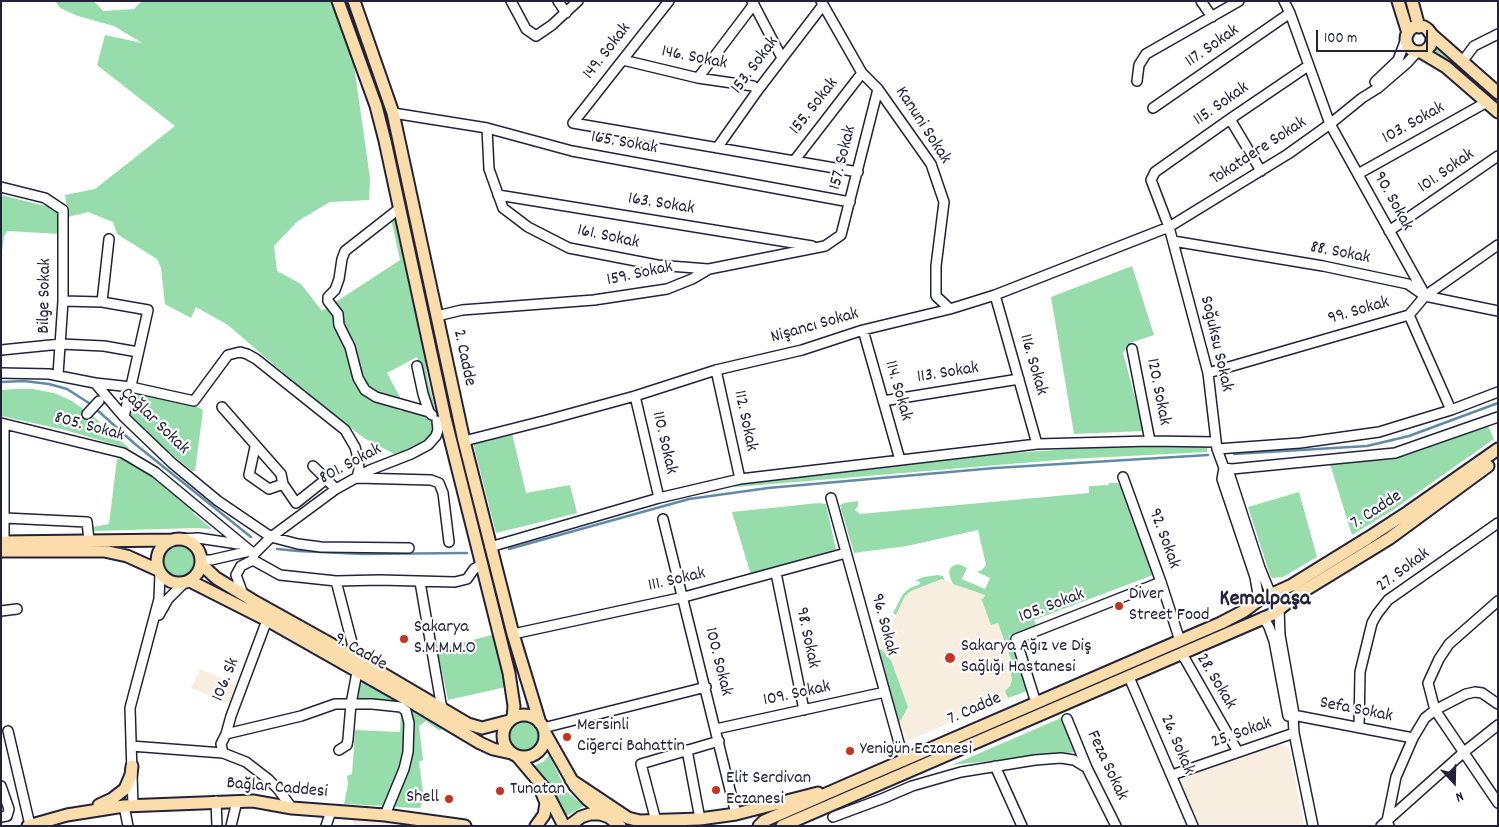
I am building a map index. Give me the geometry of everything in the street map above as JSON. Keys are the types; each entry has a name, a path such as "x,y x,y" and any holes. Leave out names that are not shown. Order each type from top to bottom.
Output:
{"main road":[{"name":"2. Cadde","path":"338,1 376,106 400,208 441,420 509,673 514,706 511,720"},
{"name":"2. Cadde","path":"354,1 393,113 464,441 513,634 543,728 571,780 587,799 620,826"},
{"path":"1398,1 1410,49 1446,66 1498,112"},
{"path":"1412,1 1424,29 1432,40 1426,50 1419,52"},
{"path":"1407,36 1413,28 1424,29 1498,93"},
{"name":"7. Cadde","path":"759,826 764,821 1221,623 1244,611 1258,600 1292,585 1376,533 1498,449"},
{"name":"7. Cadde","path":"782,826 833,816 871,786 1273,614 1298,595 1390,538 1498,458"},
{"path":"159,572 158,552 167,542 176,539"},
{"path":"176,539 192,543 200,553 202,562 196,576 187,582 170,582 159,572 127,556 104,551 2,545 89,540 176,539"},
{"name":"9. Cadde","path":"202,562 216,578 468,724 482,728 511,720"},
{"name":"9. Cadde","path":"187,582 267,620 480,743 515,755"},
{"path":"1271,594 1279,609"},
{"path":"1258,600 1263,617"},
{"path":"515,755 525,757 538,752 543,747 543,728 536,718 524,715 511,720 503,734 504,741 515,755 545,789 564,826"},
{"path":"87,811 112,799 125,789 132,775 132,766"},
{"path":"535,778 546,803 544,815 536,826"},
{"path":"571,780 628,818 640,821 700,819 736,814 844,786"},
{"name":"Bağlar Caddesi","path":"29,826 87,811 129,806 253,801 292,808 385,816 465,826"},
{"path":"569,826 581,817 590,814 600,814 609,817"}],"street":[{"path":"511,1 526,29 536,36 566,13 578,1"},
{"path":"558,1 566,13"},
{"name":"149. Sokak","path":"669,1 573,123 717,148"},
{"path":"1201,1 1212,17"},
{"path":"1137,81 1139,65 1146,54 1240,1"},
{"name":"90. Sokak","path":"1284,1 1330,124 1425,296"},
{"path":"698,78 753,3 782,58"},
{"name":"153. Sokak","path":"717,148 822,3"},
{"name":"Kanuni Sokak","path":"822,3 862,73 878,89 931,164 944,202 936,266 936,296 950,309"},
{"name":"117. Sokak","path":"1153,108 1290,13"},
{"path":"1462,62 1474,46 1498,34"},
{"name":"Tokatdere Sokak","path":"1362,98 1398,60 1407,36"},
{"name":"Tokatdere Sokak","path":"1169,227 1261,171 1330,124 1362,98 1378,88 1419,52"},
{"name":"146. Sokak","path":"622,60 698,78 753,86 758,90"},
{"name":"115. Sokak","path":"1155,172 1308,66"},
{"name":"155. Sokak","path":"794,161 862,73"},
{"name":"157. Sokak","path":"841,235 878,89"},
{"name":"103. Sokak","path":"1358,174 1487,102"},
{"name":"165. Sokak","path":"393,113 487,128 572,151 850,202"},
{"path":"1230,119 1261,171"},
{"name":"161. Sokak","path":"487,128 489,169 503,208 528,227 569,248 657,265 709,269"},
{"path":"717,148 858,172"},
{"name":"101. Sokak","path":"1389,231 1498,156"},
{"name":"Soğuksu Sokak","path":"1155,172 1151,180 1169,227 1208,372 1217,446 1224,468"},
{"name":"Bilge Sokak","path":"1,187 45,198 63,210 63,302 58,375"},
{"name":"163. Sokak","path":"498,194 820,247"},
{"path":"400,208 345,251 339,279 335,290 328,297 328,301 338,314 339,325 350,347 358,378 364,390 376,397 429,412 441,420"},
{"name":"Nişancı Sokak","path":"464,441 636,396 716,370 802,350 863,330 950,309 995,295 1169,227"},
{"name":"159. Sokak","path":"437,316 462,310 594,300 668,289 692,279 709,269 825,246 841,235"},
{"path":"102,302 109,239"},
{"name":"88. Sokak","path":"1173,241 1342,270 1408,284 1425,296 1498,311"},
{"name":"99. Sokak","path":"1208,372 1409,314 1425,296 1498,245"},
{"name":"116. Sokak","path":"995,295 1037,444"},
{"path":"63,302 102,302 148,310 124,418"},
{"path":"1409,314 1451,410"},
{"name":"114. Sokak","path":"863,330 900,460"},
{"path":"1,350 61,344 104,346 138,352"},
{"name":"120. Sokak","path":"1132,350 1150,441"},
{"path":"95,383 131,387 194,401 228,355 240,352 247,354 256,359 345,430 355,447 359,469 357,478 431,480 440,483 444,493 449,542"},
{"path":"417,366 429,412"},
{"name":"112. Sokak","path":"716,370 740,479"},
{"name":"Çağlar Sokak","path":"1,373 58,375 95,383 124,418 172,463 218,501 271,537 298,544 321,547 409,548"},
{"name":"113. Sokak","path":"883,401 1018,379"},
{"path":"490,547 659,498 740,479 1037,444 1150,441 1217,446 1300,444 1379,432 1451,410 1498,392"},
{"name":"110. Sokak","path":"636,396 659,498"},
{"path":"87,414 99,401"},
{"path":"222,407 281,474 283,484 296,503 325,480"},
{"path":"1224,468 1250,468 1396,453 1498,417"},
{"name":"801. Sokak","path":"243,594 236,575 241,566 271,537 336,489 370,470 411,454 428,445 436,436 441,420"},
{"path":"2,545 5,518 3,424"},
{"name":"805. Sokak","path":"3,424 123,453 155,472 252,555 280,575 336,581 455,582 467,579 481,565"},
{"path":"255,446 249,475 270,489 283,484"},
{"path":"312,466 336,489"},
{"path":"1224,468 1230,476 1250,540 1271,594"},
{"path":"1224,468 1222,479 1255,577 1258,600"},
{"name":"92. Sokak","path":"1123,477 1180,641"},
{"name":"96. Sokak","path":"831,498 904,761"},
{"path":"5,518 88,522 89,540"},
{"name":"100. Sokak","path":"664,519 736,814"},
{"name":"27. Sokak","path":"1359,728 1360,672 1372,623 1377,614 1388,600 1498,523"},
{"path":"176,539 189,537 241,544"},
{"name":"111. Sokak","path":"513,634 684,597 846,553"},
{"path":"202,562 252,555"},
{"path":"128,826 132,766 130,708 159,599 159,572"},
{"name":"98. Sokak","path":"776,573 804,710"},
{"path":"336,581 356,658"},
{"path":"153,627 168,599 187,582"},
{"path":"420,582 442,709"},
{"name":"105. Sokak","path":"1036,703 1016,638 1161,582"},
{"path":"1498,601 1449,644 1428,682 1435,710 1498,803"},
{"path":"1,611 17,609"},
{"path":"1279,609 1280,635 1294,714 1294,733 1313,826"},
{"path":"1263,617 1270,628 1274,640 1288,716 1293,716"},
{"name":"106. Sk","path":"223,753 222,744 234,705 267,620"},
{"name":"28. Sokak","path":"1180,654 1185,659 1238,752"},
{"path":"339,750 346,745 357,672"},
{"name":"26. Sokak","path":"1129,676 1193,826"},
{"path":"543,728 706,687"},
{"name":"109. Sokak","path":"716,729 885,692"},
{"path":"1386,824 1396,777 1412,738 1426,718 1435,710 1466,694 1475,692 1482,693 1498,704"},
{"path":"226,734 301,716 334,704 401,707 406,711 409,723 408,752 400,779 385,816"},
{"name":"Sefa Sokak","path":"1293,716 1412,738"},
{"name":"Feza Sokak","path":"1067,719 1087,768 1116,826"},
{"path":"1386,824 1464,752 1498,725"},
{"path":"8,731 29,826"},
{"name":"25. Sokak","path":"1172,775 1294,733"},
{"path":"656,821 641,764 719,741"},
{"path":"131,746 223,753 246,762 268,779 292,808"},
{"path":"688,750 700,819"},
{"path":"833,816 912,786 961,772 1035,760 1061,758 1074,760 1087,768"},
{"path":"995,766 1022,826"},
{"path":"1,786 8,809 7,816 1,817"},
{"path":"216,801 217,826"},
{"path":"231,826 237,801"},
{"path":"326,826 331,811"}],"shaded area":[{"name":"Sakarya Ağız ve Diş Sağlığı Hastanesi","path":"942,579 985,595 983,599 981,598 992,625 998,623 1014,669 1010,671 1012,680 1010,686 1005,691 1008,698 907,741 899,723 908,707 891,660 881,649 879,638 889,632 905,596 911,591"},
{"path":"200,669 243,687 234,705 191,688"},
{"path":"1281,744 1289,748 1304,826 1197,826 1178,780"},
{"path":"350,818 433,826 356,826"}],"green space":[{"path":"55,1 94,1 103,11 134,9 142,1 333,1 352,51 370,178 369,200 330,202 298,221 274,246 277,271 301,284 322,311 400,260 391,219 396,216 420,327 435,413 431,409 417,357 387,373 402,401 423,409 360,387 395,406 399,411 410,409 431,416 433,433 429,439 413,449 396,455 364,438 310,396 228,325 196,307 191,318 165,304 161,268 157,259 117,234 113,222 88,212 68,217 65,195 95,189 175,126 97,65 105,35 142,43 114,26 78,16 60,8"},
{"path":"1435,43 1498,100 1498,104 1459,69 1431,51"},
{"path":"1,195 58,209 59,234 8,231 4,236 1,261"},
{"path":"1132,266 1154,335 1130,343 1123,353 1144,431 1074,434 1051,297"},
{"path":"33,389 54,393 72,401 93,416 130,449 65,430 1,416 1,390"},
{"path":"136,392 190,403 203,410 195,471 192,471 133,422 130,412"},
{"path":"1488,426 1494,439 1393,510 1352,535 1330,464 1405,456"},
{"path":"512,433 526,493 570,485 577,513 496,533 473,443"},
{"path":"1114,446 1207,446 1207,452 1070,459 733,486 785,477 1011,453"},
{"path":"127,457 165,484 211,529 94,531 93,527 109,524 117,459"},
{"path":"1109,483 1118,483 1126,496 1153,575 1034,620 1036,625 1009,636 1027,691 1008,698 1005,691 1010,686 1012,680 1010,671 1014,668 998,623 991,625 981,598 983,599 985,595 953,584 949,572 951,567 958,564 967,568 962,579 985,589 990,578 977,572 986,565 978,530 907,546 854,553 840,505 858,501 858,506 855,510 860,514 1089,493 1089,486 1109,485"},
{"path":"1299,492 1317,557 1283,577 1272,578 1248,507"},
{"path":"819,503 826,504 836,550 751,575 732,512"},
{"path":"178,546 190,551 195,563 190,575 178,580 166,575 161,563 166,551"},
{"path":"943,576 944,580 942,579 911,591 905,596 896,615 893,613 903,594 910,588 920,584 919,581 915,581 923,577"},
{"path":"496,634 506,687 448,700 437,649"},
{"path":"881,649 891,660 908,707 899,723 879,650"},
{"path":"361,682 401,704 357,698 355,696"},
{"path":"401,709 405,713 406,751 386,806 344,804 348,784 347,776 352,774 355,730 400,732"},
{"path":"410,710 442,728 440,731 426,721 419,726 423,760 419,762 424,799 420,808 391,807 400,784"},
{"path":"1061,718 1076,752 952,765"},
{"path":"523,721 529,722 534,726 538,731 538,743 534,748 529,752 523,753 517,752 512,748 508,743 507,737 508,731 512,726 517,722"},
{"path":"549,755 567,792 584,806 563,818 550,788 533,766 543,762"}],"waterway":[{"path":"1,382 24,381 49,384 67,389 92,405"},
{"path":"1234,454 1367,446 1409,436 1498,403"},
{"path":"96,409 135,444 251,537"},
{"path":"509,549 689,499 768,488 995,468 1208,455"},
{"path":"277,549 362,554 467,553"}],"place":[{"name":"Diver Street Food","path":"1119,606"},
{"name":"Sakarya S.M.M.M.O","path":"404,639"},
{"name":"Sakarya Ağız ve Diş Sağlığı Hastanesi","path":"950,658"},
{"name":"Mersinli Ciğerci Bahattin","path":"567,737"},
{"name":"Yenigün Eczanesi","path":"850,751"},
{"name":"Elit Serdivan Eczanesi","path":"716,790"},
{"name":"Tunatan","path":"500,791"},
{"name":"Shell","path":"449,799"}],"district":[{"name":"Kemalpaşa","path":"1265,601"}]}
